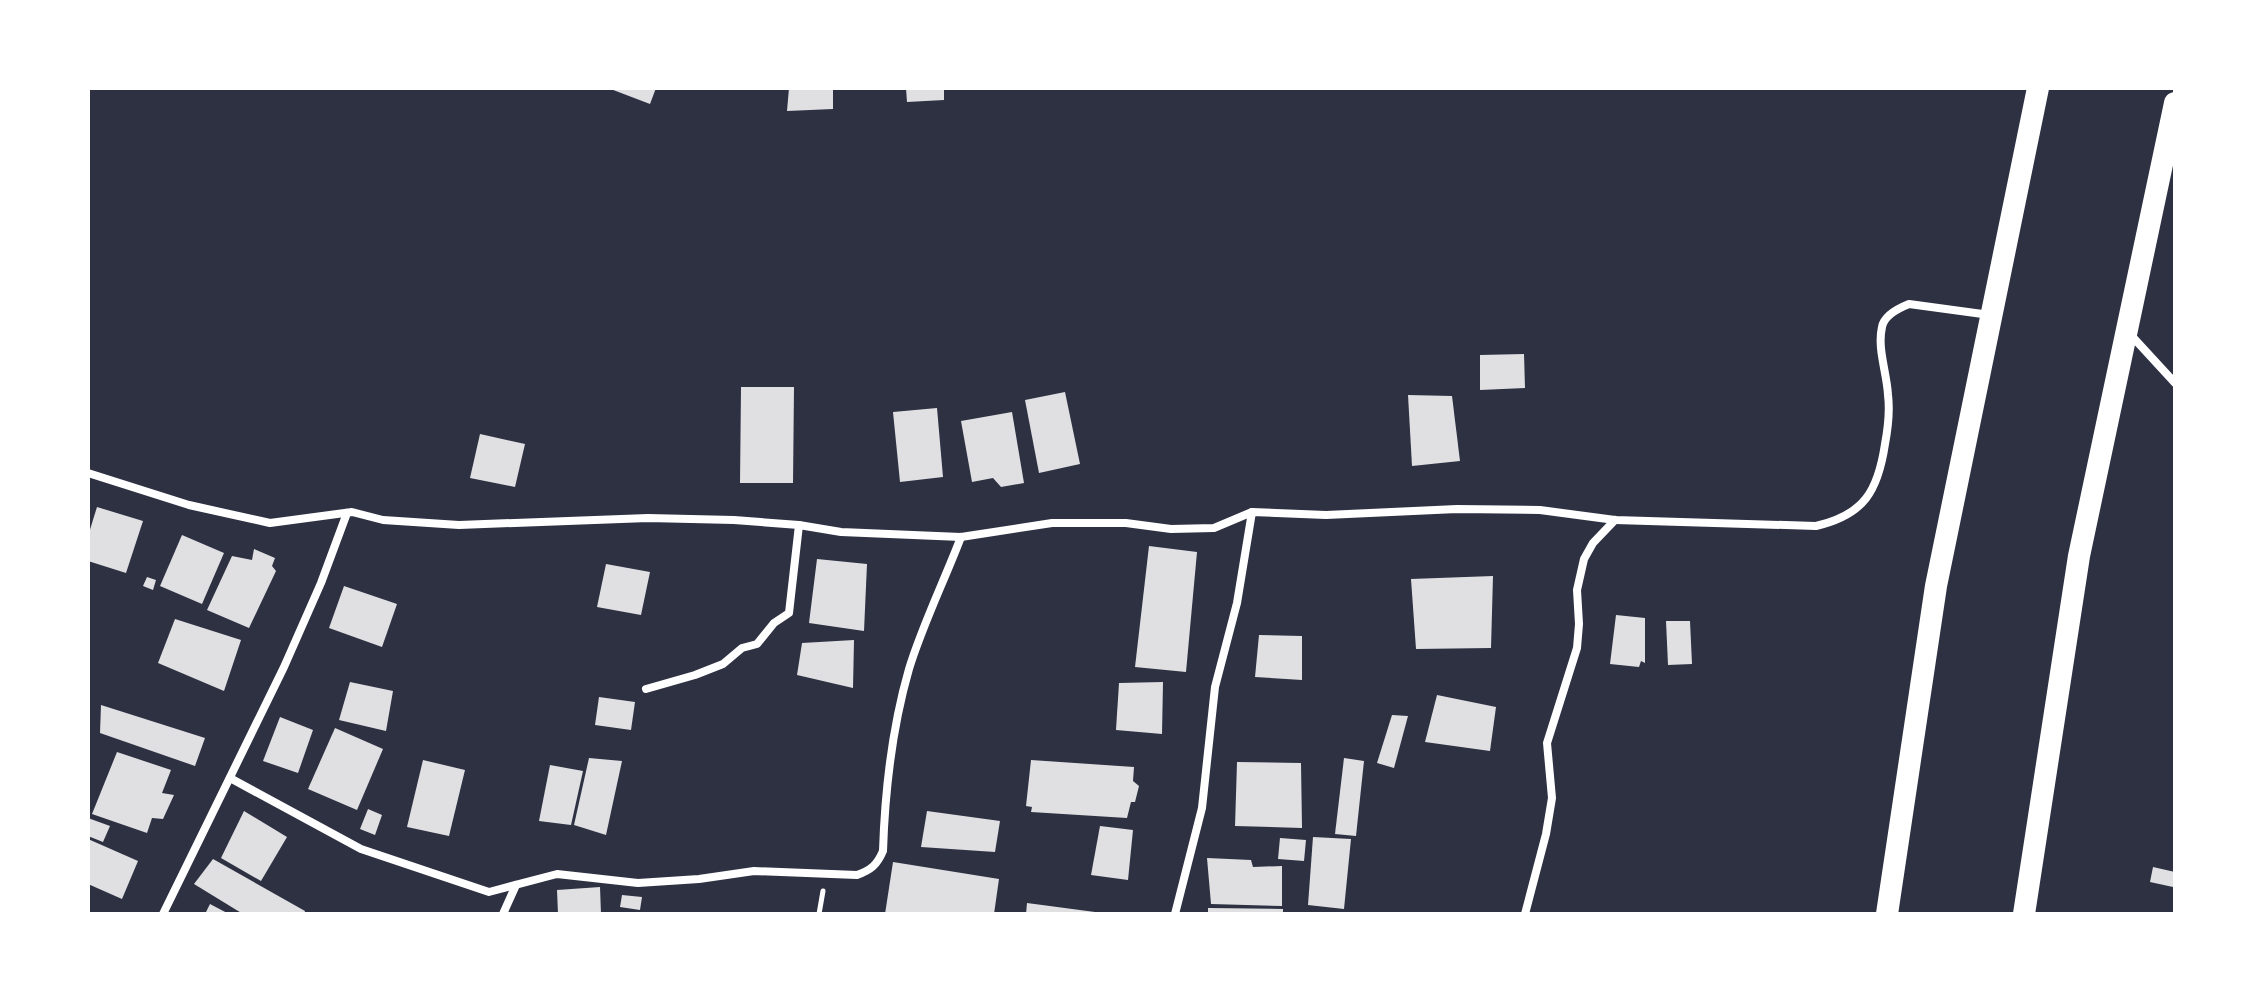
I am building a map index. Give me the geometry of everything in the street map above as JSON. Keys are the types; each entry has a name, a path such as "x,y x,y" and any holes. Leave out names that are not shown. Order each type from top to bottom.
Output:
{"highway":[{"path":"1887,914 1936,586 2038,88"},
{"path":"2024,914 2079,556 2175,103"}],"street":[{"path":"88,473 189,505 270,523 352,512 383,520 459,525 648,518 734,520 841,532 961,537 1052,523 1214,528 1252,512 1326,515 1441,509 1540,510 1615,520 1816,526 1833,522 1852,512 1875,486 1889,423 1881,349 1885,321 1909,304 1991,315"},
{"path":"2128,332 2175,383"},
{"path":"1175,914 1202,808 1215,687 1237,603 1252,512"},
{"path":"163,914 284,667 321,583 347,513"},
{"path":"1525,914 1552,798 1547,743 1577,648 1577,590 1584,559 1593,543 1615,520"},
{"path":"646,689 723,664 742,648 757,644 774,623 789,613 799,525"},
{"path":"230,778 361,849 489,892 557,874 638,883 754,871 857,875 870,870 883,851 890,758 899,709 910,665 961,537"},
{"path":"503,914 516,885"}],"building":[{"path":"608,88 656,88 650,104"},
{"path":"789,88 833,88 833,109 787,111"},
{"path":"906,88 944,88 944,100 907,102"},
{"path":"1524,354 1525,388 1480,390 1480,355"},
{"path":"741,387 794,387 793,483 740,483"},
{"path":"1065,392 1080,464 1039,473 1025,400"},
{"path":"1408,395 1452,396 1460,461 1412,466"},
{"path":"937,408 943,477 900,482 893,412"},
{"path":"1012,412 1024,483 1001,487 993,478 972,482 961,421"},
{"path":"480,434 525,444 515,487 470,478"},
{"path":"97,507 143,521 126,573 88,561 88,536"},
{"path":"182,535 224,553 202,604 160,586"},
{"path":"1149,546 1197,552 1186,672 1135,667"},
{"path":"254,549 275,558 272,566 276,571 249,628 207,610 232,556 252,560"},
{"path":"817,559 867,564 864,631 809,623"},
{"path":"606,564 650,572 641,615 597,607"},
{"path":"1493,576 1491,648 1416,649 1411,579"},
{"path":"147,577 156,580 153,590 143,586"},
{"path":"344,586 397,604 382,647 329,628"},
{"path":"1616,615 1645,618 1645,663 1641,661 1639,667 1610,664"},
{"path":"175,619 241,640 224,691 158,663"},
{"path":"1666,621 1690,621 1692,664 1668,665"},
{"path":"1259,635 1302,636 1302,680 1255,677"},
{"path":"854,640 853,688 797,675 802,643"},
{"path":"350,682 393,691 386,731 339,720"},
{"path":"1163,682 1162,734 1116,730 1119,683"},
{"path":"1437,695 1496,707 1490,751 1425,742"},
{"path":"599,697 635,702 631,730 595,725"},
{"path":"101,705 205,738 195,766 100,733"},
{"path":"1392,715 1408,716 1394,768 1377,763"},
{"path":"280,717 313,730 298,773 263,761"},
{"path":"335,728 383,749 357,810 308,789"},
{"path":"117,752 171,770 162,793 174,795 163,819 152,818 147,833 92,814"},
{"path":"589,758 622,761 606,835 574,825"},
{"path":"1344,758 1364,761 1356,836 1335,834"},
{"path":"423,760 465,770 449,836 407,827"},
{"path":"1031,760 1134,767 1133,781 1139,786 1127,818 1031,812 1032,807 1026,806"},
{"path":"1237,762 1301,763 1302,828 1235,826"},
{"path":"550,765 583,771 571,825 539,821"},
{"path":"368,809 382,815 375,835 360,829"},
{"path":"244,811 287,837 261,881 221,858"},
{"path":"927,811 1000,821 995,852 921,847"},
{"path":"88,818 110,826 103,842 88,836"},
{"path":"1100,826 1133,830 1128,880 1091,875"},
{"path":"1313,837 1351,839 1344,909 1308,905"},
{"path":"1280,838 1306,840 1304,861 1278,859"},
{"path":"88,839 138,861 122,899 88,884"},
{"path":"1207,858 1251,860 1253,867 1282,866 1282,906 1211,904"},
{"path":"213,859 305,911 304,914 243,914 194,884"},
{"path":"893,862 999,879 994,914 885,914"},
{"path":"2153,867 2175,872 2173,887 2150,882"},
{"path":"600,887 601,914 558,914 557,890"},
{"path":"622,895 642,897 640,910 620,907"},
{"path":"1027,903 1095,912 1095,914 1026,914"},
{"path":"210,904 229,914 205,914"},
{"path":"1208,908 1283,909 1283,914 1208,914"}]}
